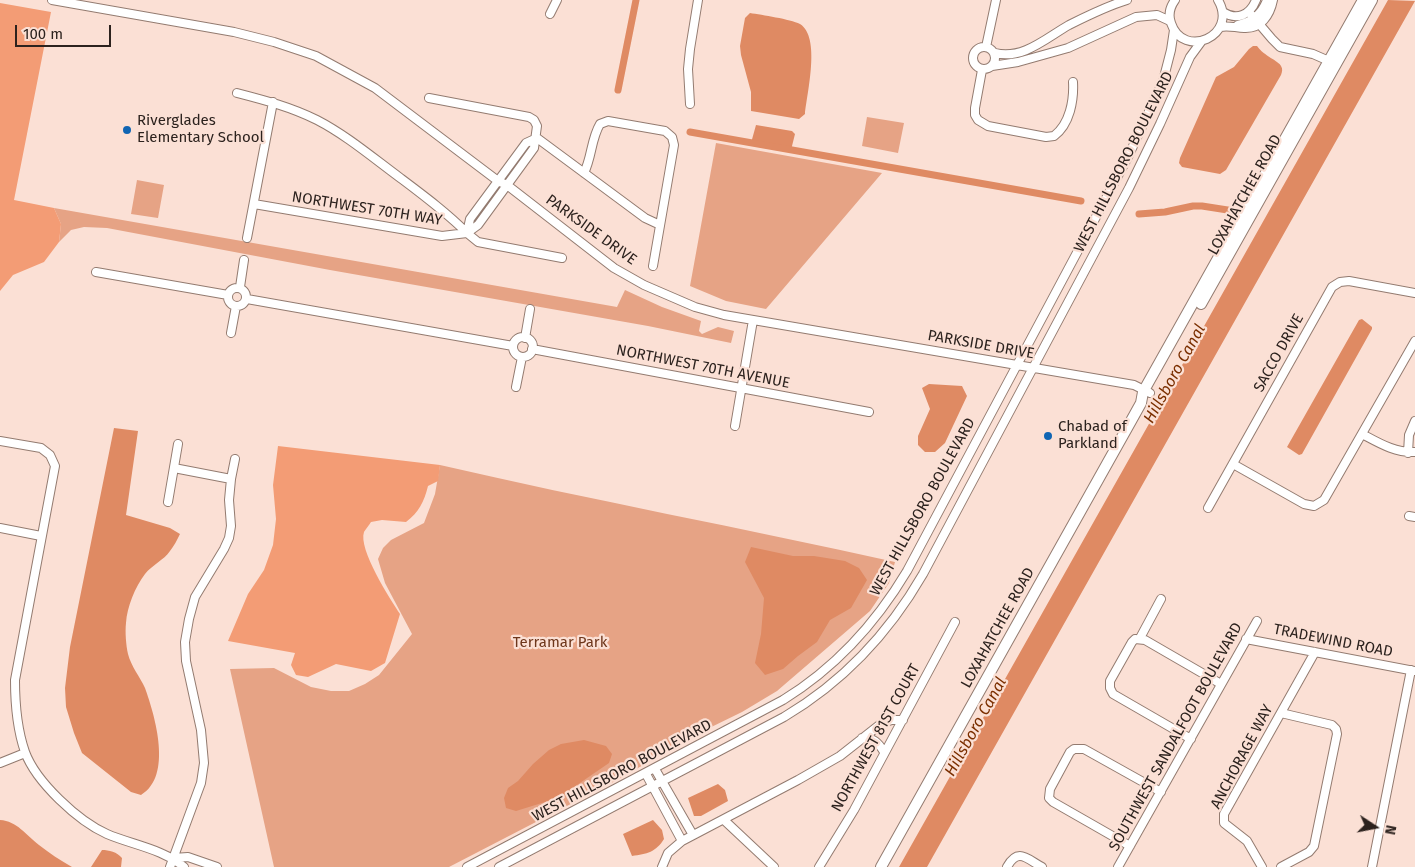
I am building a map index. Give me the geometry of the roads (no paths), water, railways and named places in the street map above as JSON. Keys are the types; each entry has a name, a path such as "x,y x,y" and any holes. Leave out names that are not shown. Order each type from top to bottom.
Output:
{"main road":[{"name":"LOXAHATCHEE ROAD","path":"1148,391 1363,0"},
{"name":"LOXAHATCHEE ROAD","path":"881,867 1141,403 1372,0"}],"street":[{"name":"PARKSIDE DRIVE","path":"52,0 234,32 274,42 316,56 375,88 498,181 507,185 607,262 644,285 695,307 724,315 1134,385 1148,391"},
{"path":"550,14 557,0"},
{"path":"690,104 689,56 698,0"},
{"path":"986,47 996,0"},
{"path":"982,70 975,65 973,56 978,48 986,47 995,53 1008,54 1031,48 1071,24 1127,0"},
{"path":"1175,0 1170,9 1170,21 1174,30 1188,40 1200,42 1212,37 1220,27 1223,12 1219,1"},
{"path":"1256,0 1254,19 1280,47 1317,55 1329,61"},
{"path":"1220,27 1234,26 1247,28 1262,10 1267,0"},
{"path":"1223,12 1229,16 1254,19 1270,13 1273,0"},
{"path":"982,70 1068,48 1136,17 1156,15 1170,21"},
{"name":"WEST HILLSBORO BOULEVARD","path":"467,867 762,712 791,695 828,667 858,638 889,600 908,571 1109,194 1166,72 1174,30"},
{"name":"WEST HILLSBORO BOULEVARD","path":"499,867 776,722 805,704 842,675 876,642 916,585 1132,182 1190,56 1200,42"},
{"path":"992,66 995,60 995,53"},
{"path":"982,70 975,108 978,120 988,126 1046,137 1054,136 1061,129 1073,102 1073,82"},
{"path":"237,93 272,102 317,120 340,134 449,214 478,242 562,258"},
{"path":"429,98 529,117 534,120 537,126 534,148 478,225 467,233"},
{"path":"247,238 272,102"},
{"path":"584,173 590,162 595,133 600,124 608,121 665,131 672,137 674,145 653,266"},
{"path":"467,233 470,219 526,143 536,138"},
{"path":"536,138 645,218 660,225"},
{"path":"522,148 530,154"},
{"name":"NORTHWEST 70TH WAY","path":"254,204 442,236 467,233"},
{"path":"476,211 484,217"},
{"path":"240,287 244,260"},
{"path":"96,272 228,295"},
{"name":"SACCO DRIVE","path":"1208,508 1332,287 1340,282 1349,281 1415,293"},
{"path":"240,287 246,291 247,299 243,304 236,306 229,301 228,295 232,289 240,287"},
{"path":"247,299 513,346"},
{"path":"231,333 236,306"},
{"path":"525,338 530,308"},
{"path":"735,426 753,320"},
{"path":"513,346 516,340 525,338 532,343 530,354 522,357"},
{"path":"1233,464 1304,504 1314,506 1324,500 1415,341"},
{"path":"513,346 517,354 522,357"},
{"name":"NORTHWEST 70TH AVENUE","path":"532,349 869,412"},
{"path":"516,386 522,357"},
{"path":"1362,434 1391,449 1412,452 1409,435 1415,421"},
{"path":"0,441 40,448 50,455 55,466 15,680 15,705 25,753 46,785 73,813 106,834 173,858 184,867"},
{"path":"168,502 178,444"},
{"path":"170,867 201,783 204,763 201,730 186,661 185,642 195,597 229,538 231,526 229,500 235,458"},
{"path":"174,468 231,479"},
{"path":"0,528 41,536"},
{"path":"1161,599 1140,638 1132,642 1110,681 1110,690 1113,694 1190,739"},
{"name":"SOUTHWEST SANDALFOOT BOULEVARD","path":"1118,867 1257,620"},
{"name":"NORTHWEST 81ST COURT","path":"819,867 854,810 955,622"},
{"path":"1140,638 1221,684"},
{"name":"TRADEWIND ROAD","path":"1246,639 1413,670"},
{"name":"ANCHORAGE WAY","path":"1262,867 1250,845 1227,827 1223,818 1315,652"},
{"path":"1372,867 1413,670"},
{"path":"1281,713 1332,725 1336,729 1337,734 1314,846 1309,852 1281,867"},
{"path":"662,867 668,852 682,841 840,756 882,722 903,720"},
{"path":"862,738 871,738 879,743 884,752"},
{"path":"1130,846 1052,802 1050,788 1066,759 1074,749 1084,749 1161,792"},
{"path":"0,763 25,753"},
{"path":"655,769 692,835"},
{"path":"646,774 682,841"},
{"path":"724,820 774,867"},
{"path":"1007,867 1014,857 1018,855 1042,867"},
{"path":"173,858 188,858 217,867"}],"waterway":[{"path":"618,90 636,0"},
{"path":"690,132 1081,201"},
{"path":"1139,214 1165,212 1193,206 1234,211"}],"place":[{"name":"Riverglades Elementary School","path":"127,130"},
{"name":"Chabad of Parkland","path":"1048,436"}],"water label":[{"name":"Hillsboro Canal","path":"1175,374"},
{"name":"Hillsboro Canal","path":"976,727"}],"park label":[{"name":"Terramar Park","path":"560,643"}]}
